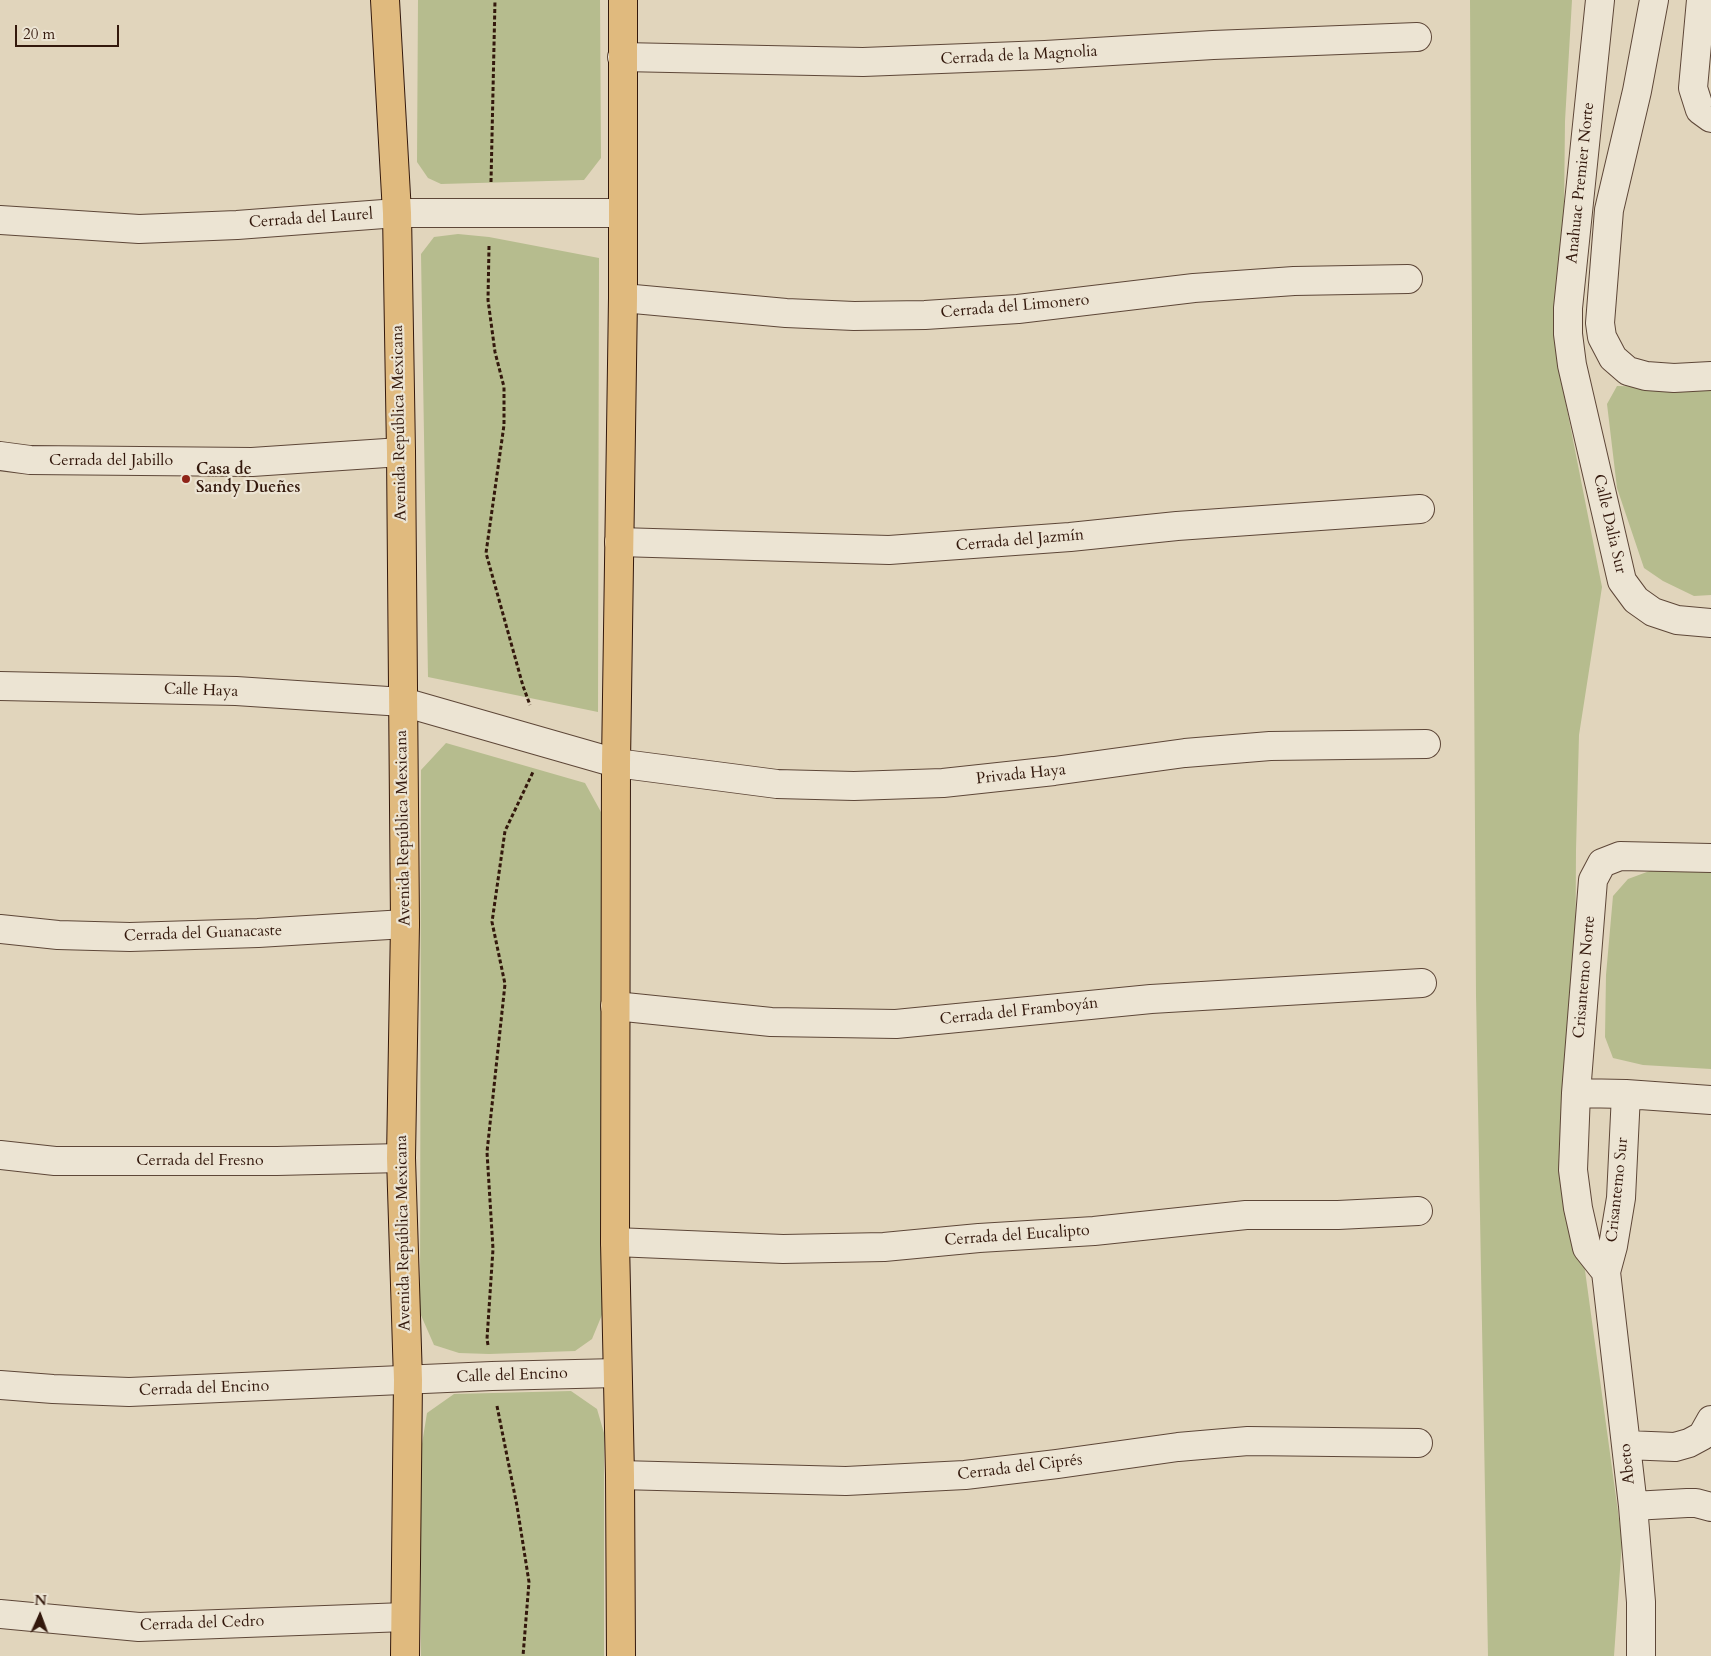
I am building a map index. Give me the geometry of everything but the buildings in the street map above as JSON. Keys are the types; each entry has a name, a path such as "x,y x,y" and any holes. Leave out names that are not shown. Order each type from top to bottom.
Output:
{"main road":[{"name":"Avenida República Mexicana","path":"384,0 397,213 402,452 405,924 401,1158 408,1380 405,1656"},
{"path":"621,1656 620,1475 615,1242 615,1006 623,213 623,0"}],"street":[{"name":"Anahuac Premier Norte","path":"1572,365 1568,334 1568,308 1600,0"},
{"name":"Anahuac Premier Norte","path":"1613,358 1602,336 1600,323 1609,210 1654,0"},
{"path":"1701,0 1693,88 1700,110 1711,118"},
{"name":"Cerrada de la Magnolia","path":"622,57 863,62 1416,37"},
{"path":"1578,207 1609,210"},
{"name":"Cerrada del Laurel","path":"0,220 139,229 237,225 397,213 623,213"},
{"name":"Cerrada del Limonero","path":"622,298 786,313 854,316 925,315 1018,309 1194,288 1285,282 1408,279"},
{"path":"1572,365 1613,358 1628,371 1646,376 1674,378 1711,376"},
{"name":"Calle Dalia Sur","path":"1572,365 1622,580 1636,600 1653,612 1677,620 1711,622"},
{"name":"Cerrada del Jabillo","path":"0,456 30,460 252,462 402,452"},
{"name":"Cerrada del Jazmín","path":"619,542 889,550 1061,538 1177,526 1420,509"},
{"name":"Calle Haya","path":"0,686 236,691 403,702 539,740"},
{"name":"Privada Haya","path":"539,740 616,763 777,784 854,786 943,783 1054,771 1185,753 1270,746 1426,744"},
{"name":"Crisantemo Norte","path":"1576,1093 1593,880 1602,863 1620,856 1711,858"},
{"name":"Cerrada del Guanacaste","path":"0,929 58,935 130,937 258,933 405,924"},
{"name":"Cerrada del Framboyán","path":"615,1006 771,1022 896,1024 1151,999 1422,983"},
{"path":"1576,1093 1626,1094 1711,1100"},
{"name":"Crisantemo Sur","path":"1576,1093 1574,1170 1578,1208 1587,1248 1606,1272"},
{"name":"Crisantemo Sur","path":"1606,1272 1613,1246 1621,1198 1626,1094"},
{"name":"Cerrada del Fresno","path":"0,1156 55,1161 267,1161 401,1158"},
{"name":"Cerrada del Eucalipto","path":"615,1242 783,1249 884,1247 978,1238 1094,1231 1246,1215 1338,1215 1418,1211"},
{"name":"Abeto","path":"1606,1272 1633,1506 1641,1602 1641,1656"},
{"name":"Calle del Encino","path":"408,1380 617,1373"},
{"name":"Cerrada del Encino","path":"0,1385 129,1392 408,1380"},
{"path":"1626,1445 1675,1447 1689,1444 1702,1436 1711,1420"},
{"name":"Cerrada del Ciprés","path":"620,1475 856,1481 964,1476 1178,1447 1248,1441 1418,1443"},
{"path":"1633,1506 1696,1503 1711,1508"},
{"name":"Cerrada del Cedro","path":"0,1614 139,1627 405,1617"}],"path":[{"path":"495,0 488,300 495,352 504,388 504,425 486,553 539,740 535,768 505,831 492,922 505,984 488,1152 493,1249 487,1338 492,1376 530,1582 523,1656"}],"green space":[{"path":"418,0 600,0 601,158 584,180 441,184 428,178 417,162"},
{"path":"1470,0 1572,0 1565,121 1562,384 1602,587 1579,735 1576,850 1574,1190 1622,1541 1614,1656 1488,1656 1476,995"},
{"path":"458,234 489,237 599,258 598,712 428,677 421,254 434,237"},
{"path":"1617,386 1711,388 1711,595 1694,596 1663,581 1644,568 1617,488 1607,404"},
{"path":"446,743 585,783 601,812 604,1310 592,1339 575,1351 489,1354 459,1353 434,1345 420,1313 421,770"},
{"path":"1655,869 1711,870 1711,1069 1643,1065 1613,1058 1605,1037 1606,975 1613,896 1628,879"},
{"path":"571,1391 597,1409 604,1433 604,1656 421,1656 421,1450 427,1413 454,1394"}],"place":[{"name":"Casa de Sandy Dueñes","path":"186,479"}]}
